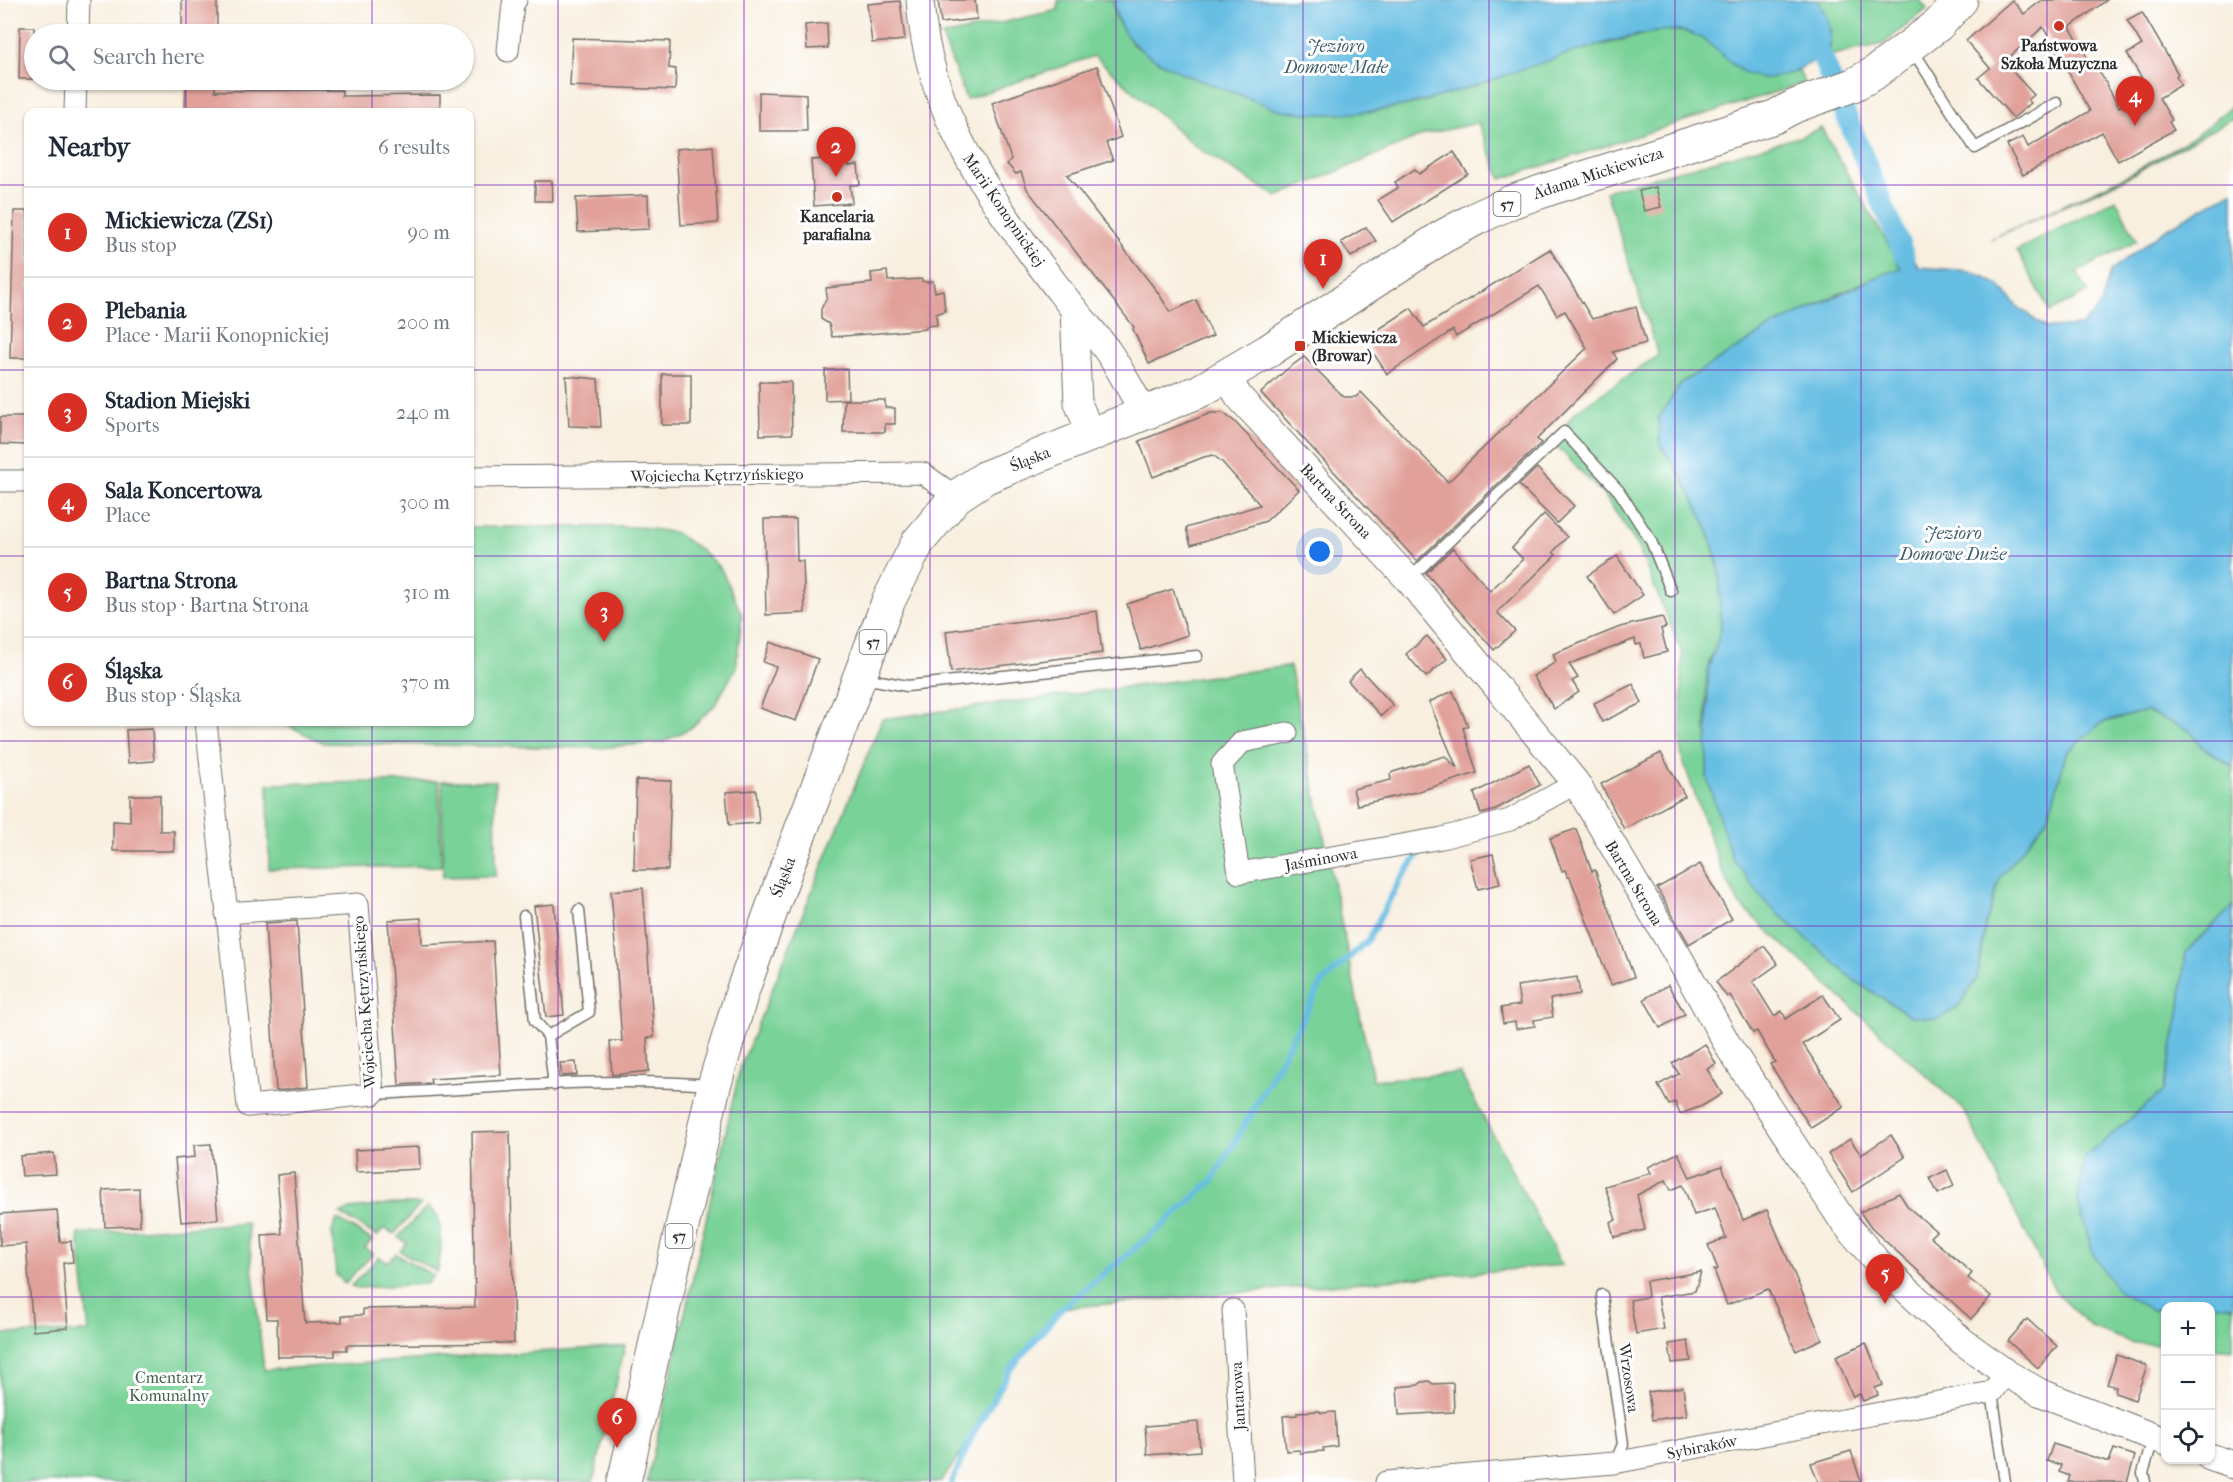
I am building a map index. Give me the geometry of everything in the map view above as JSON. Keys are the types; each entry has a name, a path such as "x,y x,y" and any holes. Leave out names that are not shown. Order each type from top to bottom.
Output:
{"main road":[{"name":"Adama Mickiewicza","path":"1144,412 1200,391 1227,377 1331,312 1442,237 1511,202 1774,117 1795,106 1820,99 1853,85 1873,74 1938,25 1960,0"},
{"name":"Śląska","path":"624,1482 714,1086 741,992 888,602 918,542 956,497 986,477 1144,412"}],"street":[{"path":"78,24 79,0"},
{"path":"508,51 513,4 516,0"},
{"name":"Marii Konopnickiej","path":"920,0 928,62 949,122 992,198 1109,353 1144,412"},
{"path":"75,108 76,90"},
{"path":"1074,309 1078,403 1091,434"},
{"name":"Bartna Strona","path":"1227,377 1239,397 1408,579 1576,783 1730,1048 1844,1221 1880,1265 1962,1341 1999,1382 2039,1392 2159,1440"},
{"name":"Wojciecha Kętrzyńskiego","path":"474,477 922,472 956,497"},
{"path":"0,481 24,481"},
{"name":"Wojciecha Kętrzyńskiego","path":"206,726 226,913 248,1106 373,1094 358,904 226,913"},
{"name":"Jaśminowa","path":"1287,733 1242,742 1222,764 1239,873 1442,838 1510,820 1576,783"},
{"name":"Jantarowa","path":"1233,1310 1243,1482"},
{"name":"Sybiraków","path":"1386,1482 1615,1473 1999,1382"},
{"path":"2215,1458 2233,1465"}],"lane":[{"path":"1910,46 1975,148 2057,103"},
{"path":"1408,579 1564,432 1619,491 1651,541 1671,591"},
{"path":"860,677 907,686 1197,656"},
{"path":"548,1036 589,1012 579,909"},
{"path":"524,916 535,1021 548,1036 554,1085"},
{"path":"373,1094 671,1082 714,1086"},
{"name":"Wrzosowa","path":"1602,1295 1623,1444 1615,1473"},
{"path":"1999,1382 2005,1482"},
{"path":"2145,1482 2143,1473 2159,1440"}],"green space":[{"path":"1058,0 1113,0 1115,17 1133,45 1197,80 1371,112 1425,101 1573,52 1663,30 1685,32 1704,38 1716,48 1766,78 1799,70 1804,83 1501,179 1478,123 1426,134 1277,197 1196,147 1094,56 966,99 942,36 1058,10"},
{"path":"1818,0 1920,0 1927,9 1883,44 1828,56 1829,27"},
{"path":"2233,105 2233,118 2124,179 1991,239 2130,174 2195,136"},
{"path":"1821,128 1902,268 1816,305 1761,334 1681,383 1661,446 1688,488 1708,531 1720,577 1722,602 1720,633 1709,662 1707,675 1706,731 1977,978 1985,927 2000,877 2046,820 2065,754 2101,723 2146,711 2189,730 2202,747 2233,767 2233,906 2186,952 2179,1015 2163,1091 2084,1158 2078,1201 2093,1254 2151,1310 2161,1309 2161,1345 2133,1343 2091,1327 2055,1291 1964,1110 1740,905 1721,870 1681,755 1682,653 1636,543 1606,498 1553,442 1576,411 1658,355 1606,191 1799,137"},
{"path":"2116,199 2137,241 2077,272 2088,292 2050,312 2017,250"},
{"path":"474,527 641,527 676,533 701,550 721,569 742,615 736,668 715,705 691,728 663,742 598,748 324,743 288,726 474,726"},
{"path":"1290,666 1373,1080 1460,1073 1562,1265 1062,1308 1011,1369 964,1449 941,1482 647,1482 740,1068 882,719"},
{"path":"439,781 441,866 269,869 268,784"},
{"path":"442,781 495,781 496,876 443,877"},
{"path":"392,1204 421,1204 394,1234 384,1228 377,1236 340,1214 350,1209"},
{"path":"427,1207 436,1214 440,1222 441,1244 437,1272 400,1251 407,1243 398,1237"},
{"path":"337,1219 372,1240 365,1248 373,1254 345,1283 336,1275 332,1231"},
{"name":"Cmentarz Komunalny","path":"247,1223 264,1370 625,1346 593,1482 0,1482 0,1334 89,1332 78,1234"},
{"path":"396,1254 434,1276 426,1284 357,1288 351,1286 379,1257 387,1262"},
{"path":"2215,1305 2233,1306 2233,1350 2215,1348"}],"water":[{"name":"Jezioro Domowe Małe","path":"1113,0 1818,0 1828,20 1831,41 1828,56 1791,73 1764,78 1738,69 1707,42 1694,35 1679,31 1661,31 1614,41 1426,100 1379,110 1331,114 1274,108 1184,74 1159,61 1137,47 1129,38 1116,15"},
{"name":"Jezioro Domowe Duże","path":"2233,191 2233,767 2202,747 2189,730 2146,711 2101,723 2066,753 2046,820 2000,877 1985,927 1977,978 1958,1007 1939,1019 1911,1016 1855,981 1766,903 1732,858 1707,778 1708,669 1721,630 1719,566 1707,527 1684,480 1661,446 1658,419 1681,383 1773,326 1874,278 1901,268 1896,261 1910,253 1919,267 1971,271 1998,284 2016,305 2046,328 2081,326 2101,305 2110,271 2166,229"},
{"path":"2233,906 2233,1306 2215,1305 2215,1302 2161,1302 2161,1308 2151,1310 2117,1290 2093,1254 2078,1201 2084,1158 2163,1091 2179,1015 2186,952"}],"building":[{"path":"182,0 217,0 217,24 182,24"},
{"path":"938,0 975,0 977,19 941,23"},
{"path":"2012,0 2024,14 2042,0 2107,0 2070,27 2095,71 2098,69 2119,107 2149,90 2127,54 2142,45 2127,20 2142,12 2178,74 2176,76 2181,85 2159,98 2172,120 2169,122 2174,130 2118,161 2102,132 2023,175 2007,145 2023,137 2028,147 2090,111 2043,27 2004,62 2034,95 2028,100 2031,103 2013,118 1978,78 1990,68 1966,41"},
{"path":"900,1 905,40 872,43 867,4"},
{"path":"827,23 828,48 807,49 805,25"},
{"path":"20,27 24,27 24,79 19,79"},
{"path":"572,38 670,41 669,68 676,69 675,90 570,86"},
{"path":"1097,66 1121,137 1106,143 1113,160 1067,175 1159,294 1170,312 1196,300 1213,336 1149,364 1134,327 1027,189 1021,172 1016,174 1007,164 1011,159 992,103"},
{"path":"186,90 342,90 342,96 440,95 440,108 185,108"},
{"path":"759,92 806,94 807,131 759,131"},
{"path":"713,146 718,223 681,225 676,149"},
{"path":"1454,152 1468,174 1393,222 1378,200 1398,188 1395,182 1415,169 1419,174"},
{"path":"848,157 849,166 858,165 860,185 850,185 852,203 814,206 811,160"},
{"path":"535,181 552,181 553,201 535,201"},
{"path":"1656,187 1661,207 1644,211 1639,191"},
{"path":"648,195 649,229 578,232 576,198"},
{"path":"14,211 24,211 24,358 10,358"},
{"path":"1366,227 1376,241 1351,257 1341,242"},
{"path":"1550,249 1592,319 1636,307 1646,343 1613,352 1617,359 1537,439 1541,443 1417,561 1261,393 1304,357 1344,397 1356,397 1361,392 1448,482 1587,348 1565,311 1557,315 1539,286 1456,337 1453,330 1387,374 1364,339 1411,308 1424,327"},
{"path":"887,271 888,281 922,279 926,282 933,281 935,292 943,290 945,311 936,314 937,325 926,326 926,329 832,337 829,324 821,319 821,309 827,297 826,288 872,283 871,273"},
{"path":"847,369 848,399 825,400 825,370"},
{"path":"662,374 691,374 691,425 662,425"},
{"path":"566,376 598,379 601,427 569,426"},
{"path":"759,382 791,382 792,434 760,435"},
{"path":"844,400 885,400 885,408 895,408 895,424 885,424 885,432 843,432"},
{"path":"1211,413 1223,413 1234,421 1299,490 1266,521 1191,545 1186,528 1260,505 1213,455 1153,477 1139,441"},
{"path":"0,417 24,417 24,445 0,444"},
{"path":"1537,468 1574,506 1557,523 1519,485"},
{"path":"1544,514 1567,537 1553,552 1556,555 1497,612 1515,631 1494,650 1426,573 1453,548 1490,591 1523,559 1512,548"},
{"path":"764,519 796,519 797,561 803,561 805,613 766,615"},
{"path":"1617,556 1643,595 1614,615 1587,576"},
{"path":"1173,589 1188,635 1141,650 1127,604"},
{"path":"1097,611 1102,653 951,672 946,631"},
{"path":"1662,617 1666,627 1661,629 1667,652 1644,658 1641,644 1636,645 1635,639 1569,664 1578,678 1572,681 1579,692 1554,709 1533,676 1556,662 1553,654 1620,627"},
{"path":"1427,636 1447,659 1426,677 1406,654"},
{"path":"770,642 818,659 796,721 760,708 776,667 763,662"},
{"path":"1360,669 1393,705 1381,716 1348,681"},
{"path":"1633,684 1642,703 1602,722 1594,703"},
{"path":"1453,691 1468,726 1463,728 1477,773 1416,792 1357,805 1353,789 1391,780 1390,774 1393,772 1445,756 1457,768 1429,702"},
{"path":"152,729 154,761 128,763 126,730"},
{"path":"1661,753 1685,796 1624,829 1601,784"},
{"path":"1529,764 1540,785 1496,810 1481,814 1474,793"},
{"path":"636,780 671,781 668,870 634,870"},
{"path":"756,790 759,823 729,825 726,792"},
{"path":"130,795 160,795 160,831 174,831 174,851 113,851 113,821 130,822"},
{"path":"1576,829 1592,871 1595,870 1634,977 1611,985 1570,877 1565,870 1562,871 1550,838"},
{"path":"1493,854 1500,884 1478,889 1470,859"},
{"path":"1700,864 1732,919 1689,944 1657,888"},
{"path":"643,888 654,1037 647,1038 649,1071 612,1075 610,1041 622,1041 611,891"},
{"path":"554,904 564,1015 546,1017 534,906"},
{"path":"421,918 422,945 493,941 501,1075 430,1079 431,1083 399,1085 388,920"},
{"path":"297,921 308,1087 276,1091 265,923"},
{"path":"1764,946 1778,964 1753,982 1774,1016 1782,1011 1786,1019 1823,995 1840,1020 1803,1044 1844,1107 1811,1128 1770,1064 1775,1062 1757,1031 1753,1033 1730,995 1727,997 1716,982"},
{"path":"1577,977 1580,994 1550,999 1553,1017 1534,1020 1535,1026 1516,1029 1515,1022 1503,1024 1501,1008 1520,1005 1517,986"},
{"path":"1668,985 1685,1014 1660,1028 1644,999"},
{"path":"1705,1044 1716,1064 1707,1069 1722,1094 1702,1106 1680,1114 1675,1102 1669,1105 1658,1085 1679,1074 1672,1063"},
{"path":"576,1062 577,1075 562,1076 560,1063"},
{"path":"510,1131 514,1343 347,1345 347,1350 335,1350 335,1356 278,1357 277,1319 267,1319 262,1235 282,1234 277,1175 294,1173 305,1323 342,1322 342,1316 363,1315 363,1309 475,1307 472,1132"},
{"path":"1891,1135 1905,1157 1853,1192 1828,1154 1850,1139 1861,1155"},
{"path":"211,1144 218,1219 181,1222 175,1159 195,1157 194,1145"},
{"path":"419,1147 420,1169 356,1172 355,1150"},
{"path":"54,1153 56,1174 22,1176 20,1156"},
{"path":"1678,1153 1690,1177 1722,1166 1743,1220 1767,1210 1822,1339 1796,1351 1768,1289 1727,1305 1714,1270 1718,1269 1708,1245 1726,1238 1715,1208 1694,1215 1683,1185 1671,1190 1666,1180 1637,1195 1645,1230 1614,1237 1610,1222 1616,1220 1605,1186 1651,1173 1648,1167"},
{"path":"1947,1170 1954,1186 1938,1194 1930,1178"},
{"path":"139,1188 140,1226 105,1227 103,1190"},
{"path":"1899,1193 1908,1207 1936,1231 1930,1237 1972,1273 1968,1278 1991,1296 1971,1319 1871,1228 1860,1212"},
{"path":"57,1210 60,1242 71,1241 73,1262 63,1263 68,1328 33,1331 26,1244 0,1246 0,1214"},
{"path":"1701,1272 1695,1291 1658,1297 1664,1329 1636,1334 1630,1300 1648,1297 1646,1281"},
{"path":"2027,1319 2057,1346 2038,1368 2008,1341"},
{"path":"1688,1341 1691,1361 1672,1363 1669,1344"},
{"path":"1866,1343 1883,1385 1875,1388 1878,1395 1863,1401 1860,1394 1853,1397 1836,1356"},
{"path":"2117,1355 2147,1366 2135,1400 2115,1393 2116,1387 2107,1384"},
{"path":"1429,1381 1433,1384 1453,1383 1454,1412 1399,1415 1397,1387 1418,1385"},
{"path":"1683,1387 1687,1415 1652,1420 1648,1392"},
{"path":"1320,1411 1321,1413 1335,1412 1337,1446 1323,1448 1324,1451 1300,1453 1300,1450 1286,1451 1283,1416 1297,1415 1297,1412"},
{"path":"1198,1422 1200,1451 1147,1455 1145,1426"},
{"path":"2053,1444 2109,1462 2114,1449 2135,1456 2127,1482 2068,1482 2070,1476 2059,1472 2061,1465 2047,1461"},
{"path":"1851,1451 1861,1482 1818,1482 1811,1463"}],"waterway":[{"path":"1822,57 1904,255"},
{"path":"952,1482 973,1434 1011,1369 1062,1308 1156,1231 1212,1181 1322,983 1368,940 1400,880 1419,854"}],"place":[{"name":"Państwowa Szkoła Muzyczna","path":"2059,26"},
{"name":"Sala Koncertowa","path":"2135,126"},
{"name":"Plebania","path":"836,177"},
{"name":"Kancelaria parafialna","path":"837,197"},
{"name":"Mickiewicza (ZS1)","path":"1323,289"},
{"name":"Mickiewicza (Browar)","path":"1300,346"},
{"name":"Stadion Miejski","path":"604,642"},
{"name":"Bartna Strona","path":"1885,1304"},
{"name":"Śląska","path":"617,1448"}]}
